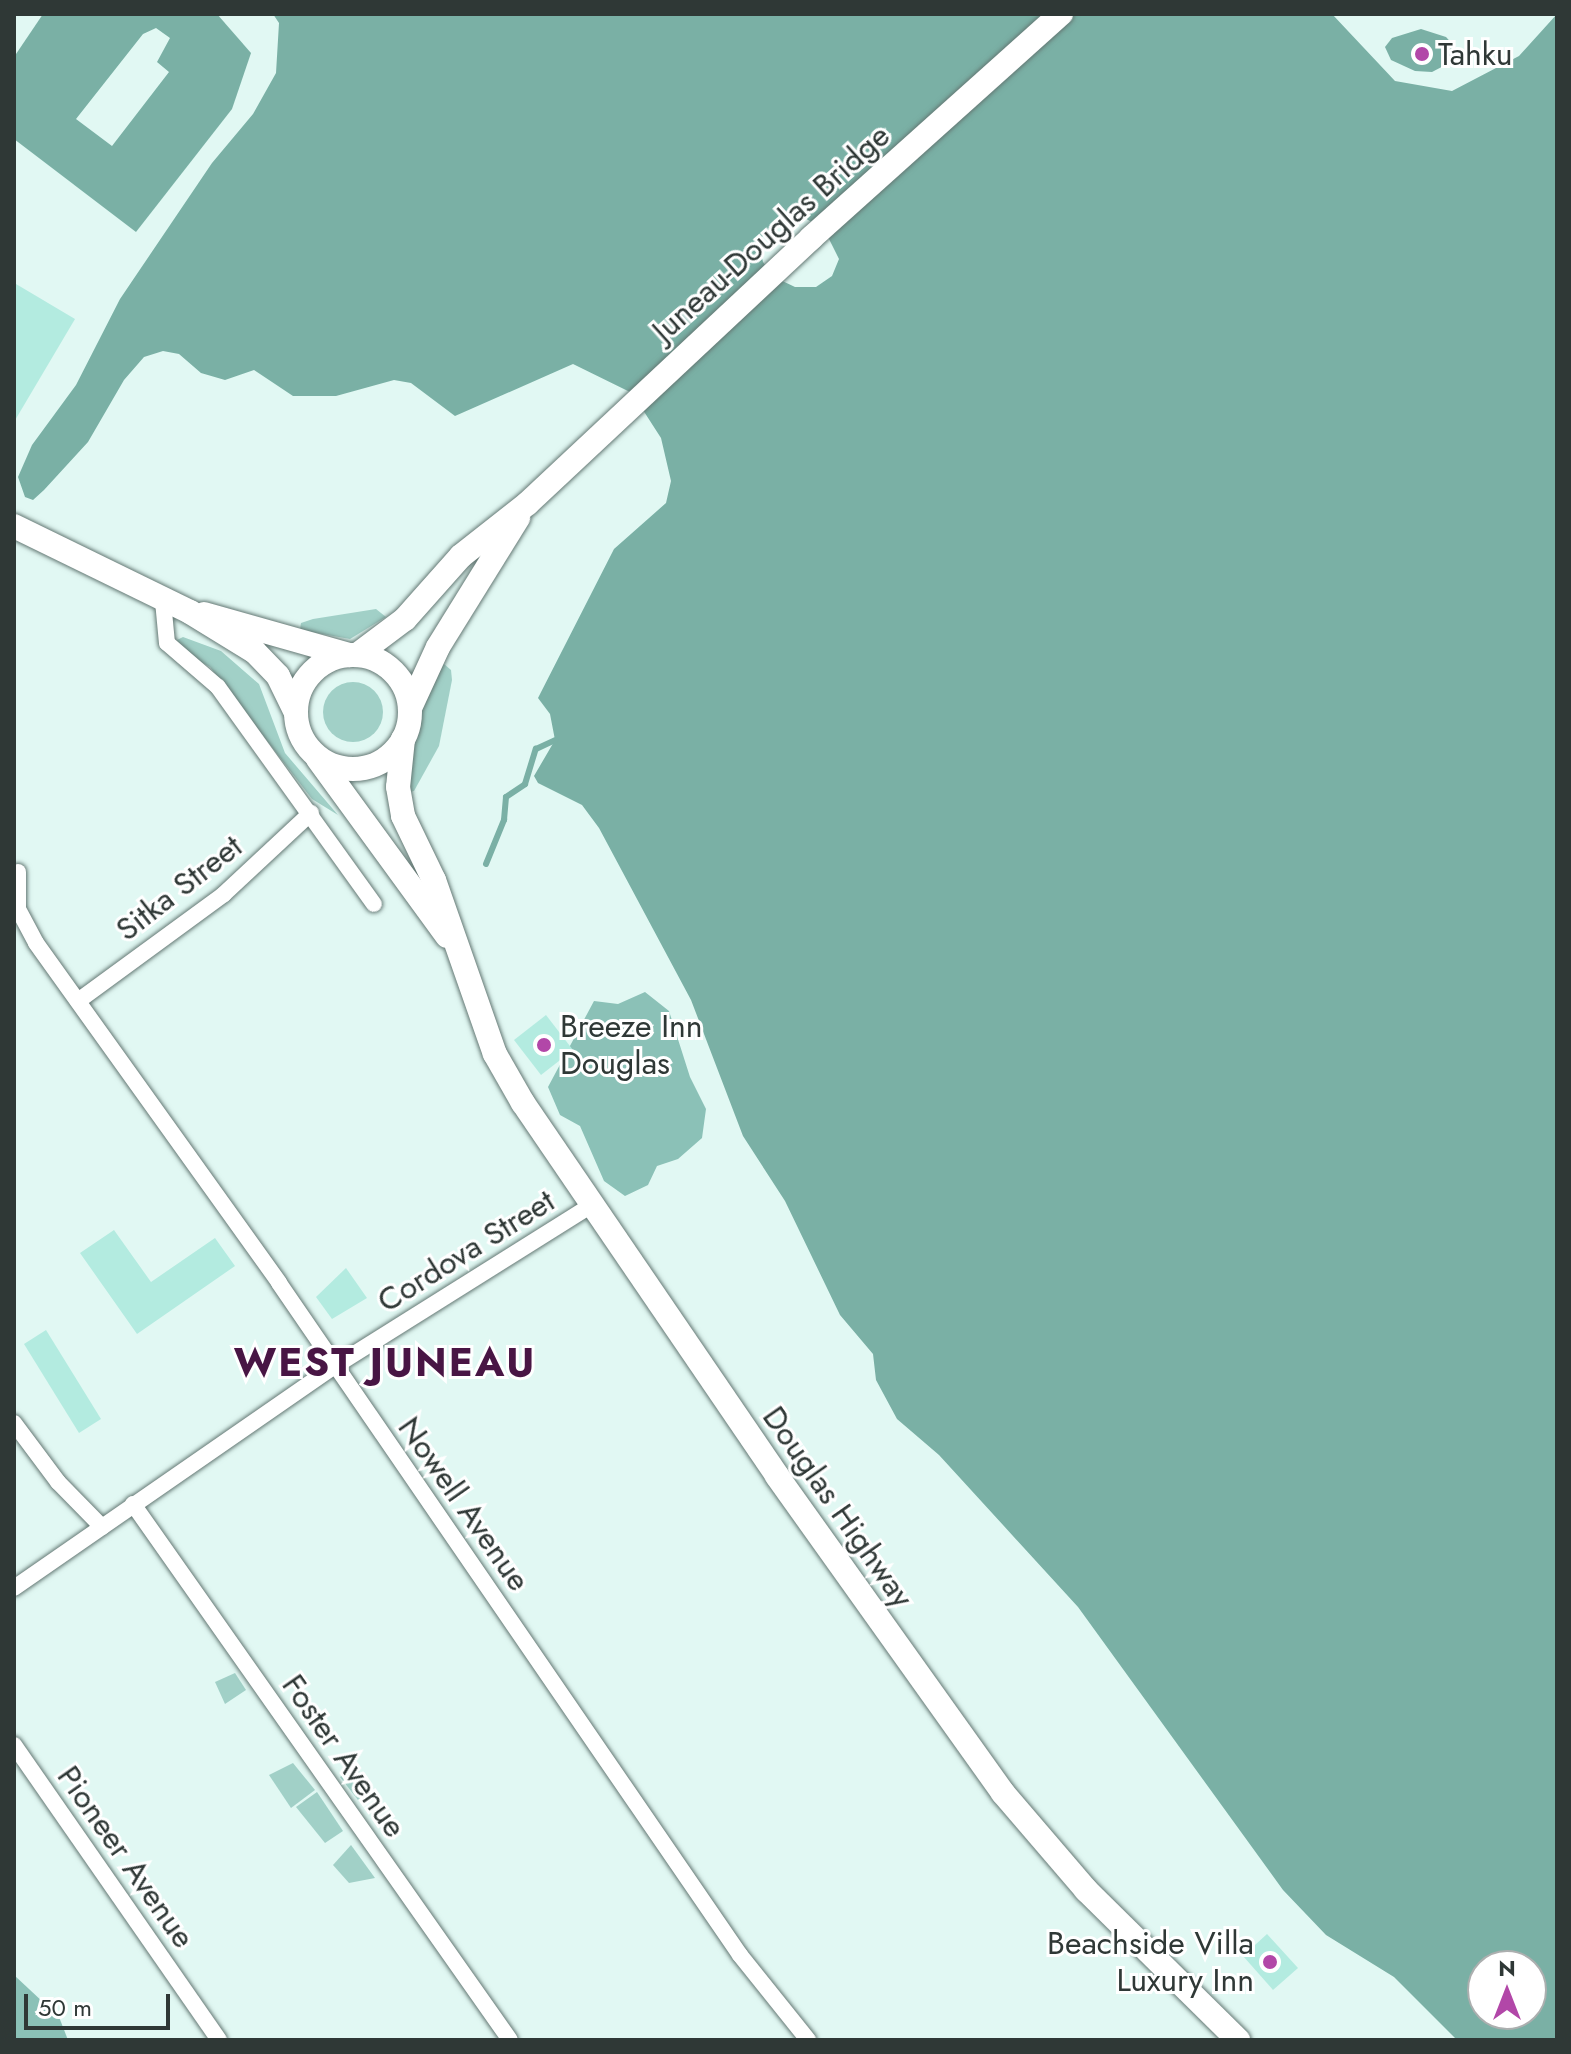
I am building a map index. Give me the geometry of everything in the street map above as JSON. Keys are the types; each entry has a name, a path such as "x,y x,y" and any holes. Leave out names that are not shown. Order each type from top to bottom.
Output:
{"main road":[{"name":"Juneau-Douglas Bridge","path":"528,503 586,445 1061,14"},
{"path":"295,711 298,695 311,673 332,658 353,655 405,619 461,556 528,503"},
{"path":"314,754 337,767 362,769 393,753 403,739 410,708 438,647 528,503"},
{"path":"14,526 190,612 255,652 278,676 295,711 304,742 462,957"},
{"path":"190,612 240,620 387,666 399,678 410,708"},
{"name":"Douglas Highway","path":"403,739 398,787 403,816 434,880 495,1054 592,1205 777,1476 1003,1793 1086,1890 1238,2040"}],"street":[{"path":"163,601 167,643 218,687 374,904"},
{"name":"Sitka Street","path":"78,1001 224,894 311,813"},
{"name":"Nowell Avenue","path":"18,872 18,909 78,1001 335,1366 740,1955 808,2040"},
{"name":"Cordova Street","path":"14,1588 335,1366 592,1205"},
{"path":"14,1423 58,1482 102,1527"},
{"name":"Foster Avenue","path":"133,1504 510,2040"},
{"name":"Pioneer Avenue","path":"14,1745 219,2040"}],"shaded area":[{"path":"14,14 217,14 251,53 232,109 136,232 14,139"},
{"path":"273,14 1332,14 1395,81 1452,91 1519,56 1557,14 1557,2040 1457,2040 1394,1977 1326,1935 1283,1890 1078,1607 939,1455 897,1419 876,1380 873,1354 840,1315 785,1201 743,1136 691,1000 599,828 582,805 538,783 534,776 555,740 550,714 538,698 614,549 666,503 671,481 661,438 632,393 573,364 455,416 411,383 394,380 336,396 293,396 254,370 225,380 201,373 179,354 163,351 144,357 124,380 88,442 33,500 25,497 18,477 32,445 76,385 120,299 212,163 253,114 276,73 279,23","holes":["794,212 824,229 839,259 832,276 816,287 795,287 774,277 763,262 758,240"]},
{"path":"1421,29 1446,37 1456,48 1455,60 1432,72 1415,71 1391,60 1385,47 1392,38"},
{"path":"376,609 386,617 350,639 300,630 301,623 313,619"},
{"path":"183,637 221,651 259,684 285,753 338,815 312,799 210,667 178,649 177,640"},
{"path":"437,658 451,670 452,680 439,746 414,791 404,793 411,739 432,661"},
{"path":"353,682 374,691 383,712 374,733 353,742 332,733 323,712 332,691"},
{"path":"645,992 669,1011 690,1077 706,1109 702,1138 678,1159 657,1166 648,1185 625,1196 604,1181 580,1126 560,1115 548,1087 594,1001 618,1004"},
{"path":"235,1673 246,1690 225,1704 215,1682"},
{"path":"293,1763 315,1790 291,1808 269,1775"},
{"path":"357,1767 369,1791 358,1800 340,1777"},
{"path":"317,1792 343,1831 325,1843 296,1807"},
{"path":"351,1845 375,1878 349,1883 333,1865"},
{"path":"14,1975 59,2017 68,2040 14,2040"}],"pier":[{"path":"14,14 43,14 14,57"},
{"path":"156,28 170,38 157,62 169,72 112,146 76,119 143,34"}],"building":[{"path":"16,284 75,319 14,422 14,287"},
{"name":"Breeze Inn Douglas","path":"546,1015 573,1050 541,1075 514,1040"},
{"path":"114,1230 151,1282 215,1238 235,1266 137,1334 80,1253"},
{"path":"346,1268 367,1298 332,1319 316,1297"},
{"path":"46,1330 101,1419 79,1433 24,1344"},
{"name":"Beachside Villa Luxury Inn","path":"1267,1934 1298,1968 1273,1990 1243,1956"}],"waterway":[{"path":"486,864 504,820 506,797 525,784 536,749 555,740"}],"place":[{"name":"Tahku","path":"1422,54"},
{"name":"Breeze Inn Douglas","path":"544,1045"},
{"name":"Beachside Villa Luxury Inn","path":"1270,1962"}],"district":[{"name":"WEST JUNEAU","path":"385,1362"}]}
